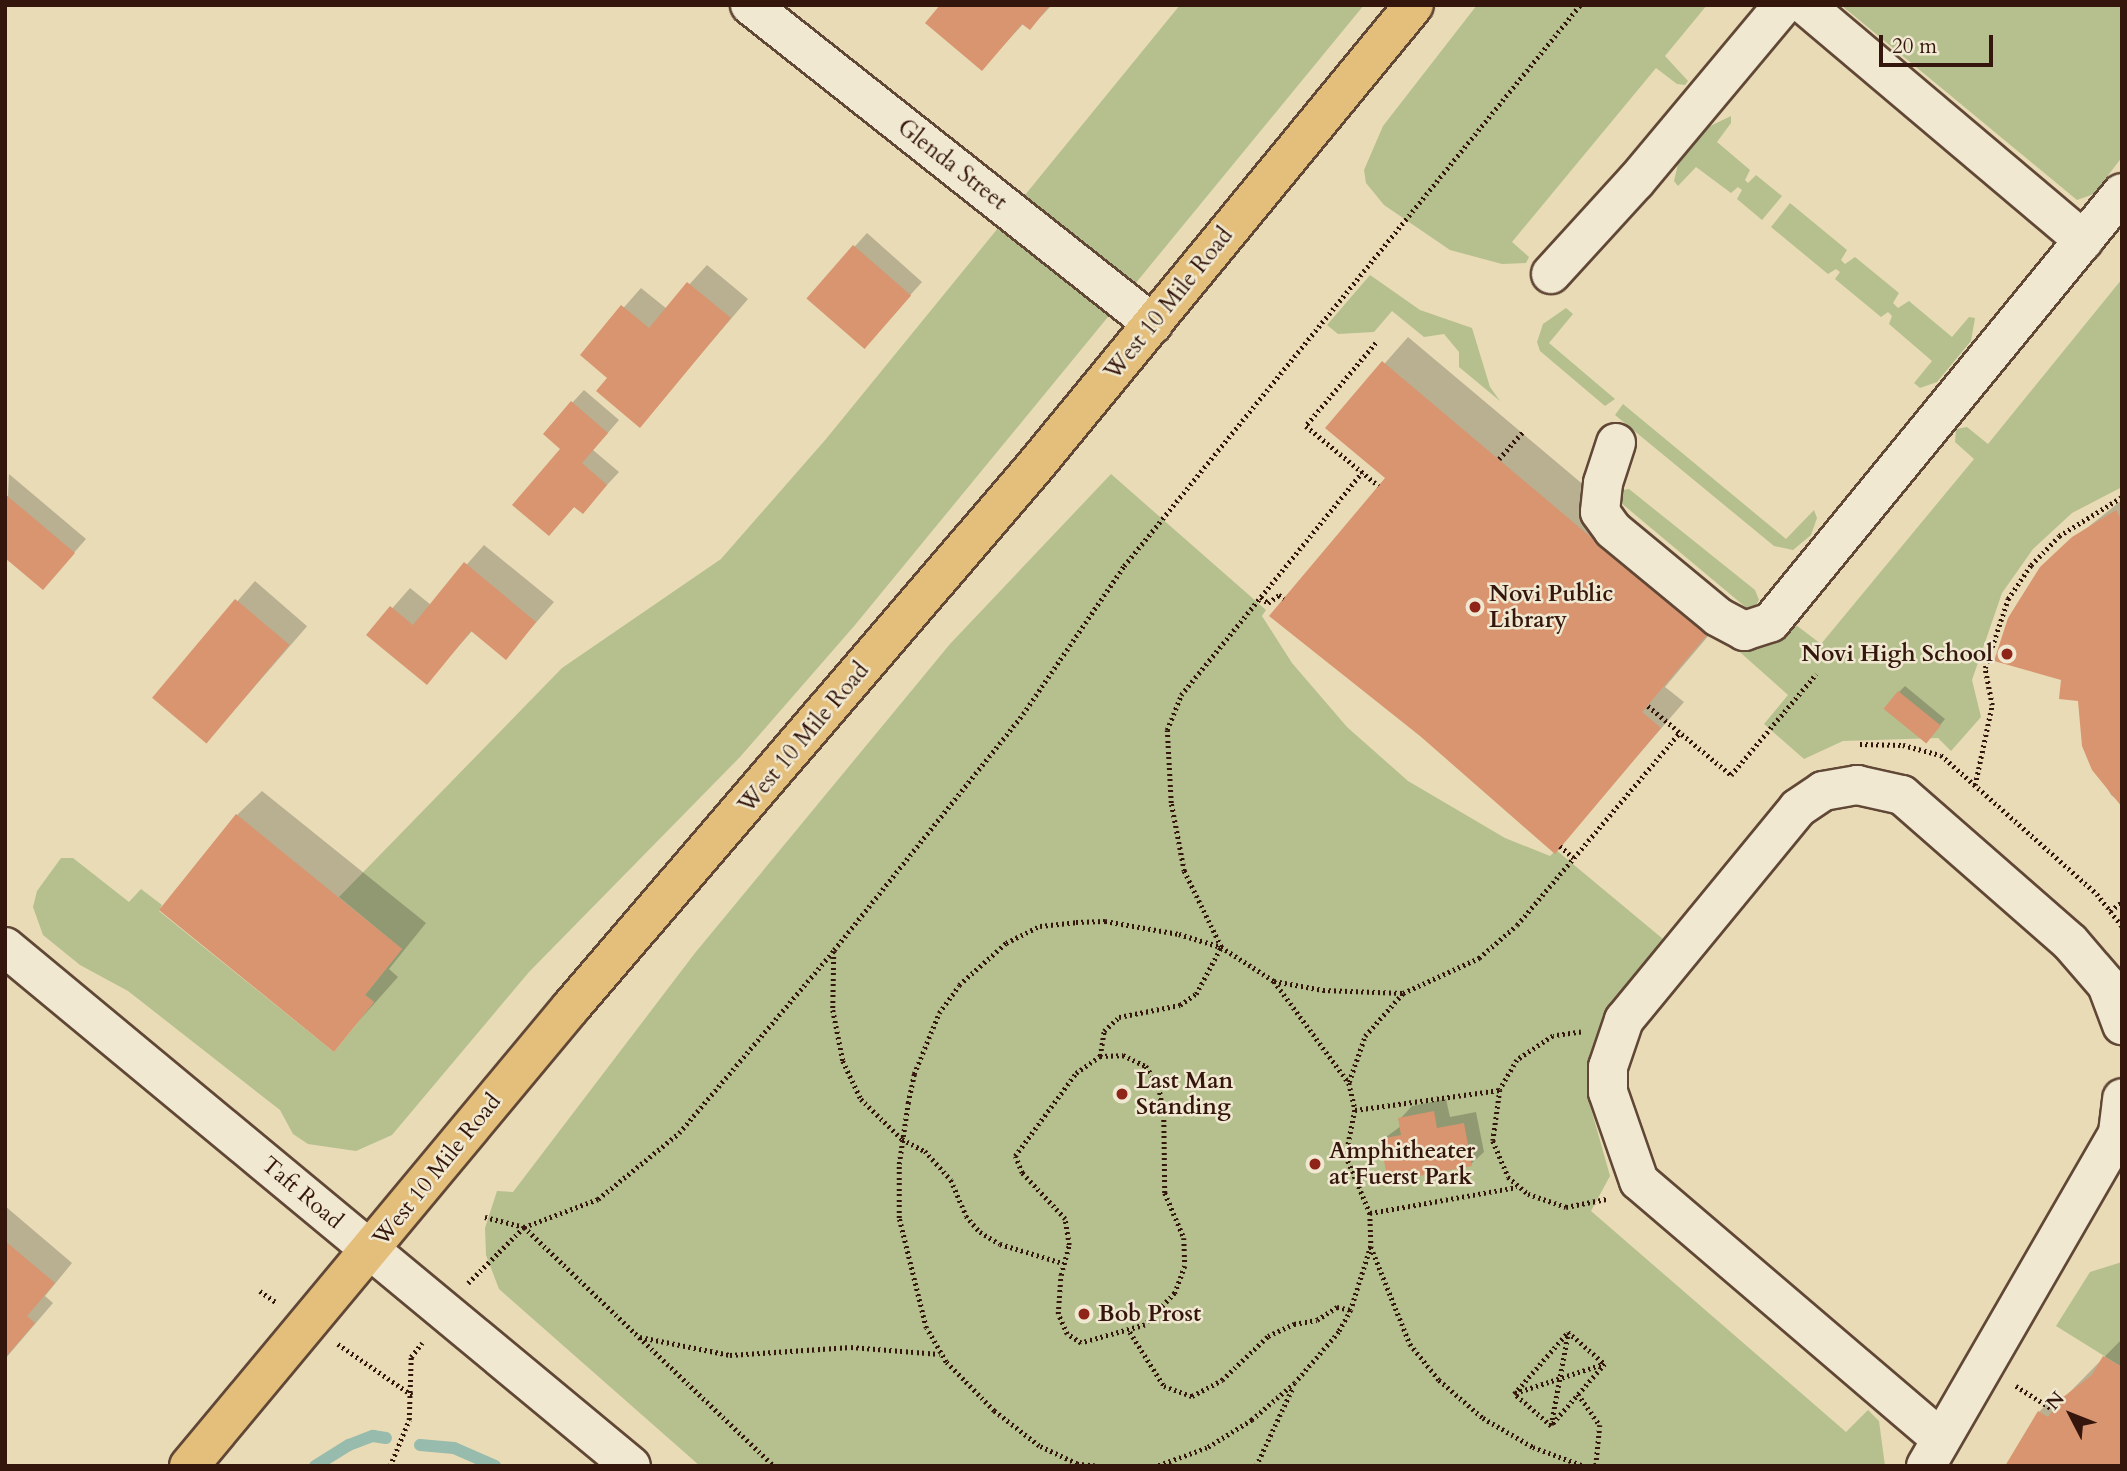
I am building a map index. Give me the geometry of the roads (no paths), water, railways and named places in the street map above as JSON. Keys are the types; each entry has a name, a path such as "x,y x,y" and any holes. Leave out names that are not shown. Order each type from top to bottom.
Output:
{"main road":[{"name":"West 10 Mile Road","path":"189,1466 371,1251 571,1007 1153,324 1414,5"}],"street":[{"name":"Glenda Street","path":"751,5 1153,324"},
{"path":"1550,274 1636,181 1783,5"},
{"path":"1805,5 2084,241"},
{"path":"1616,443 1603,483 1600,512 1624,539 1718,617 1744,631 1771,622 2122,193"},
{"path":"2122,1026 2107,985 2070,942 1902,795 1857,785 1823,791 1798,808 1623,1020 1615,1042 1608,1092 1639,1181 1933,1452 2118,1133 2122,1098"},
{"name":"Taft Road","path":"5,947 631,1466"}],"waterway":[{"path":"315,1466 349,1445 373,1436 386,1438"},
{"path":"420,1445 454,1448 495,1466"}],"place":[{"name":"Novi Public Library","path":"1475,607"},
{"name":"Novi High School","path":"2007,654"},
{"name":"Last Man Standing","path":"1122,1094"},
{"name":"Amphitheater at Fuerst Park","path":"1315,1164"},
{"name":"Bob Prost","path":"1084,1314"}]}
